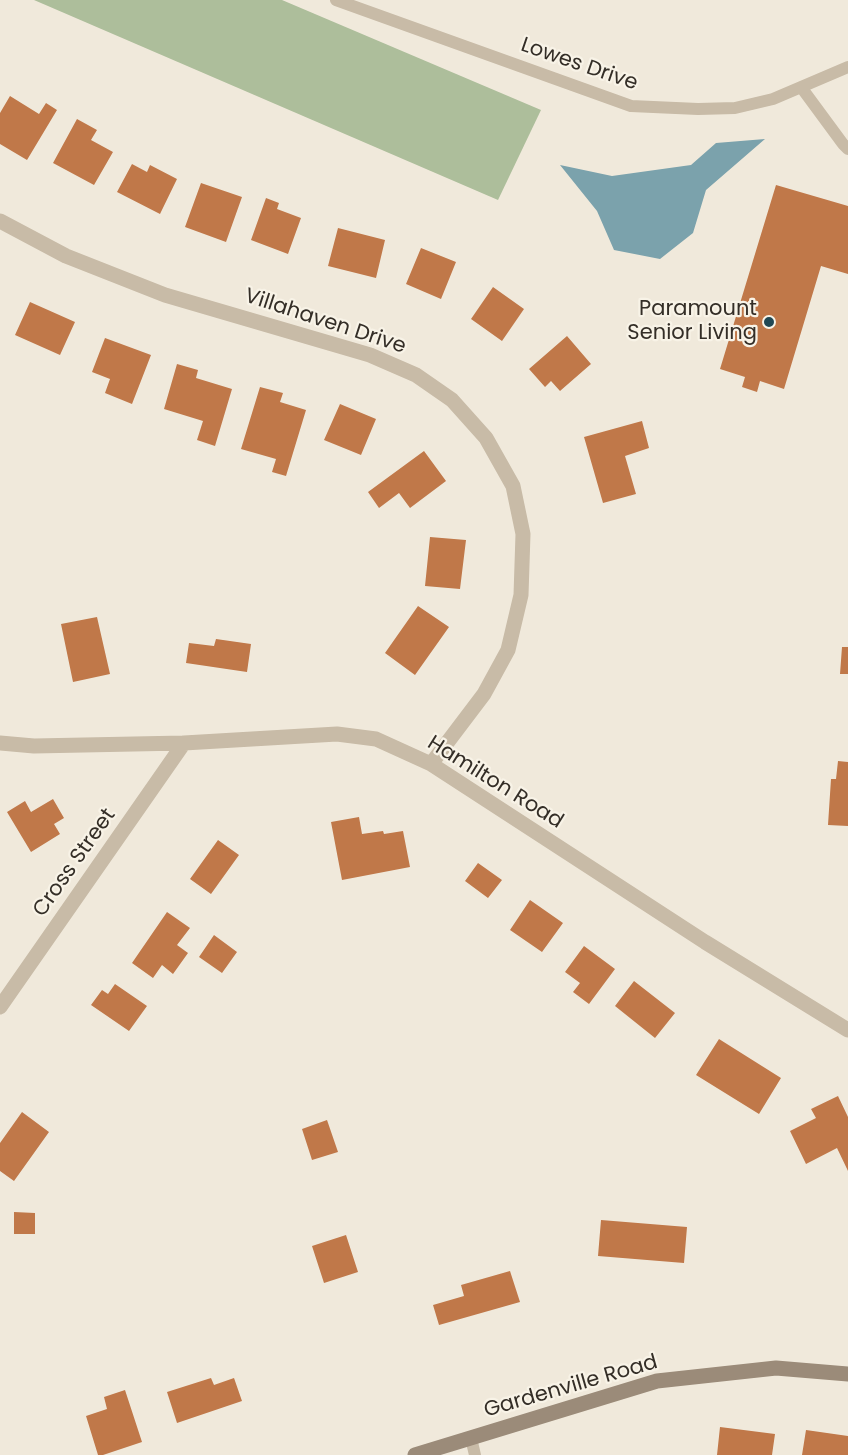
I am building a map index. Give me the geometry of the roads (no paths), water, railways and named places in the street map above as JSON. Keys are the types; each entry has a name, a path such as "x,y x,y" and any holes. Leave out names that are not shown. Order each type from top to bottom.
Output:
{"street":[{"name":"Villahaven Drive","path":"0,221 66,256 165,295 370,355 416,375 452,400 486,438 513,486 523,534 521,595 508,650 484,694 431,764"},
{"name":"Hamilton Road","path":"0,743 34,746 184,743 337,734 376,740 431,764 705,942 848,1030"},
{"name":"Cross Street","path":"0,1007 184,743"},
{"name":"Gardenville Road","path":"415,1455 657,1381 776,1368 848,1374"}],"lane":[{"name":"Lowes Drive","path":"336,0 631,106 735,108 773,99 848,67"},
{"path":"801,87 848,149"},
{"path":"471,1438 475,1455"}],"water":[{"path":"765,139 706,190 693,233 660,259 614,250 597,211 560,165 612,176 691,165 716,143"}],"place":[{"name":"Paramount Senior Living","path":"769,322"}]}
